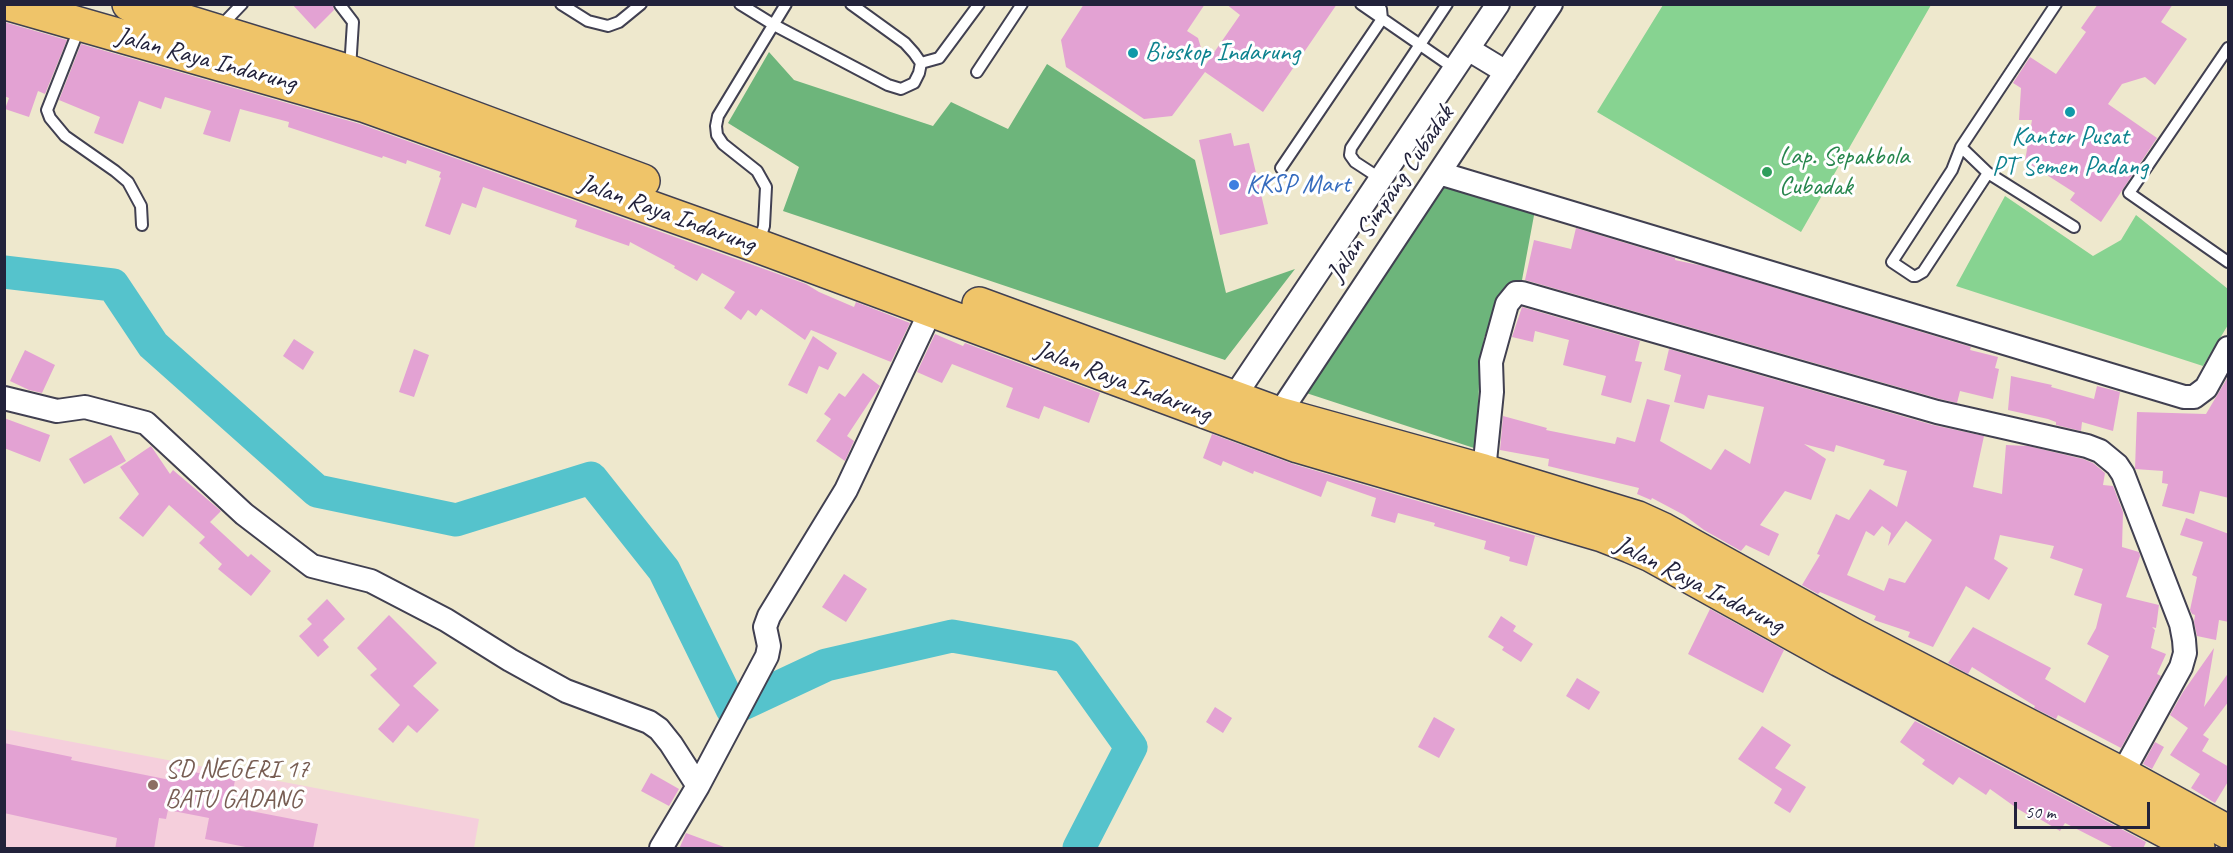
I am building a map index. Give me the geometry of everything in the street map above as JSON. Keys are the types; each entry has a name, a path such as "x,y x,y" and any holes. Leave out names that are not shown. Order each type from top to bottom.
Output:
{"highway":[{"name":"Jalan Raya Indarung","path":"9,4 80,26 207,45 350,72 761,236 1266,422 1485,456 1662,529 1847,647 2198,849"},
{"name":"Jalan Raya Indarung","path":"129,4 207,45 366,106 761,236 931,310 1227,408"},
{"name":"Jalan Raya Indarung","path":"1266,422 1298,446 1602,535 1630,546 2122,774 2229,832"}],"street":[{"name":"Jalan Simpang Cubadak","path":"1227,408 1498,4"},
{"name":"Jalan Simpang Cubadak","path":"1266,422 1439,173 1551,4"},
{"path":"1468,50 1506,72"},
{"path":"1439,173 2184,397 2194,397 2206,388 2229,348"},
{"path":"1485,456 1492,392 1491,362 1507,304 1516,293 1937,412 2087,446 2100,451 2117,465 2123,474 2181,624 2184,646 2181,667 2176,679 2122,774"},
{"path":"661,849 698,786 767,656 769,646 765,627 769,616 846,490 931,310"},
{"path":"4,398 57,411 85,407 146,423 244,514 312,566 371,581 446,620 510,660 566,691 649,722 659,729 671,744 698,786"}],"lane":[{"path":"207,45 242,4"},
{"path":"561,4 588,21 608,26 619,22 641,4"},
{"path":"573,12 584,4"},
{"path":"740,4 774,25 888,85 901,89 914,83 920,73 921,63 905,43 850,4"},
{"path":"761,236 766,187 763,179 757,171 723,144 717,135 716,126 718,116 786,4"},
{"path":"921,63 939,58 979,4"},
{"path":"977,72 1022,4"},
{"path":"1360,4 1455,69"},
{"path":"1281,168 1382,19 1381,9 1377,4"},
{"path":"1381,179 1355,162 1350,155 1350,148 1447,4"},
{"path":"1988,173 1923,272 1913,276 1892,262 1952,170 1961,147 2056,4"},
{"path":"340,5 352,22 350,72"},
{"path":"80,26 47,110 50,118 65,136 128,182 141,206 141,225"},
{"path":"2229,48 2129,193 2229,261"},
{"path":"1961,147 1988,173 2074,227"}],"shaded area":[{"name":"SD NEGERI 17 BATU GADANG","path":"4,729 479,819 474,848 154,848 119,829 115,848 5,848"}],"green space":[{"name":"Lap. Sepakbola Cubadak","path":"1663,5 1931,5 1801,232 1597,112"},
{"path":"769,52 794,80 933,126 951,102 1008,129 1047,64 1195,160 1226,293 1295,269 1225,360 783,211 799,167 728,123"},
{"path":"1433,178 1535,210 1522,280 1505,287 1484,338 1479,384 1477,449 1291,388"},
{"path":"2005,196 2093,256 2121,240 2136,215 2228,289 2228,325 2203,366 1956,286"}],"building":[{"path":"292,4 333,4 334,10 315,29"},
{"path":"1084,4 1205,4 1187,31 1198,38 1206,64 1240,15 1226,4 1337,4 1263,112 1205,72 1172,116 1144,119 1066,67 1061,40"},
{"name":"Kantor Pusat PT Semen Padang","path":"2098,4 2173,4 2161,22 2187,39 2155,85 2145,77 2122,84 2108,104 2157,138 2101,222 2070,200 2075,193 2025,161 2032,120 2019,120 2021,88 2013,83 2030,57 2056,74 2086,32 2081,28"},
{"path":"4,22 67,40 45,94 38,91 29,117 5,109 9,98 4,96"},
{"path":"81,44 360,124 806,284 854,307 856,302 910,323 891,362 811,330 805,340 761,309 756,316 748,310 741,320 724,308 735,292 702,273 697,281 674,268 675,266 630,242 629,246 575,227 577,220 483,187 476,208 462,203 450,235 425,226 441,172 407,160 406,164 383,156 382,158 288,127 289,122 240,109 230,142 203,134 211,111 165,97 161,109 139,101 123,144 94,133 100,117 59,100"},
{"name":"KKSP Mart","path":"1231,133 1234,146 1249,143 1268,224 1220,235 1199,140"},
{"path":"1576,228 1998,357 1995,368 1999,369 1993,399 1960,391 1957,403 1940,399 1525,280 1534,240 1571,249"},
{"path":"1522,307 1640,341 1635,361 1642,362 1631,403 1601,395 1606,376 1563,365 1569,340 1535,331 1533,342 1512,337"},
{"path":"935,334 963,346 965,343 1100,393 1089,423 1044,406 1039,419 1006,407 1013,388 952,364 942,383 917,372"},
{"path":"813,336 837,353 828,370 819,366 807,394 788,385"},
{"path":"294,339 314,352 303,370 283,356"},
{"path":"414,349 429,355 414,397 399,392"},
{"path":"1669,349 1933,425 1984,436 1973,487 2002,494 2006,445 2028,446 2093,463 2105,473 2103,485 2113,486 2123,512 2122,547 2139,552 2140,556 2126,597 2159,605 2156,628 2152,627 2155,630 2151,648 2166,654 2157,674 2161,676 2121,748 2058,715 2056,719 2034,708 2035,706 1972,667 1968,674 1948,663 1973,627 2051,668 2045,679 2085,703 2109,656 2087,644 2096,628 2102,604 2074,595 2083,569 2050,558 2054,546 2000,535 1994,559 2008,568 1989,600 1966,586 1933,647 1908,637 1910,632 1874,620 1876,616 1820,592 1818,594 1802,585 1820,555 1817,554 1836,514 1849,520 1870,489 1897,507 1907,471 1883,465 1885,460 1836,445 1834,452 1804,444 1826,459 1811,500 1785,491 1760,525 1779,534 1769,556 1746,545 1741,551 1704,530 1684,515 1652,498 1651,500 1637,494 1639,488 1548,466 1549,459 1500,450 1503,416 1547,428 1546,430 1615,444 1617,437 1635,442 1647,399 1670,405 1660,441 1711,470 1725,449 1750,464 1764,407 1708,395 1704,409 1674,402 1681,375 1664,370","holes":["1906,521 1932,540 1905,583 1889,578 1884,591 1847,575 1866,531 1874,536 1882,526 1891,533 1888,546"]},
{"path":"25,350 55,365 42,393 10,381"},
{"path":"863,373 880,386 847,436 854,441 845,461 816,441 831,419 824,414 839,393 845,397"},
{"path":"2229,375 2229,498 2200,491 2194,514 2162,506 2168,484 2162,483 2163,471 2135,469 2137,412 2206,414"},
{"path":"2011,376 2052,385 2051,387 2094,399 2097,386 2120,392 2113,431 2082,422 2081,431 2056,425 2056,422 2048,419 2008,410"},
{"path":"4,418 50,435 40,462 4,448"},
{"path":"1212,434 1293,464 1560,543 1535,536 1527,566 1509,561 1510,557 1484,549 1486,541 1434,526 1435,523 1398,513 1395,523 1371,516 1376,498 1327,481 1321,497 1254,471 1253,474 1223,461 1221,466 1203,458"},
{"path":"111,435 126,461 84,484 69,459"},
{"path":"151,446 170,474 173,470 221,511 210,522 248,557 251,554 271,571 251,596 218,569 222,564 199,543 205,537 169,505 143,537 119,518 139,494 120,467"},
{"path":"2186,518 2229,534 2229,622 2219,620 2216,640 2197,636 2195,615 2190,610 2197,577 2192,575 2203,542 2180,535"},
{"path":"844,574 867,589 846,622 822,607"},
{"path":"327,599 345,619 323,640 329,647 318,657 299,636 312,624 307,619"},
{"path":"1710,609 1784,650 1763,693 1688,654"},
{"path":"389,615 437,663 413,686 439,710 417,733 408,725 393,743 378,729 400,705 370,675 377,669 357,648"},
{"path":"1501,616 1516,626 1513,631 1533,644 1521,662 1502,650 1504,647 1488,637"},
{"path":"2214,648 2204,707 2229,672 2229,701 2203,735 2209,739 2202,751 2229,767 2229,780 2215,803 2191,788 2200,774 2170,755 2188,728 2170,715"},
{"path":"1577,678 1600,692 1589,710 1566,696"},
{"path":"1215,707 1232,718 1223,733 1206,722"},
{"path":"1434,717 1455,729 1439,758 1418,747"},
{"path":"1915,721 2146,842 2143,849 2116,849 2065,823 2060,831 2018,809 1990,789 1986,795 1959,777 1953,785 1922,764 1925,760 1900,742"},
{"path":"1762,726 1791,745 1775,768 1806,787 1790,813 1774,803 1782,789 1738,759"},
{"path":"2155,742 2164,747 2152,769 2143,764"},
{"path":"4,743 72,757 71,760 175,781 178,769 235,780 230,807 318,824 313,849 256,849 205,839 209,818 168,810 166,819 159,818 154,849 115,849 117,838 4,813"},
{"path":"651,773 679,789 669,806 641,791"},
{"path":"686,833 724,847 723,849 679,849"}],"waterway":[{"path":"4,272 113,285 153,345 317,491 456,520 591,478 664,570 732,709 826,665 952,636 1066,656 1131,747 1079,848"}],"place":[{"name":"Bioskop Indarung","path":"1133,53"},
{"name":"Kantor Pusat PT Semen Padang","path":"2070,112"},
{"name":"Lap. Sepakbola Cubadak","path":"1767,172"},
{"name":"KKSP Mart","path":"1234,185"},
{"name":"SD NEGERI 17 BATU GADANG","path":"153,785"}]}
